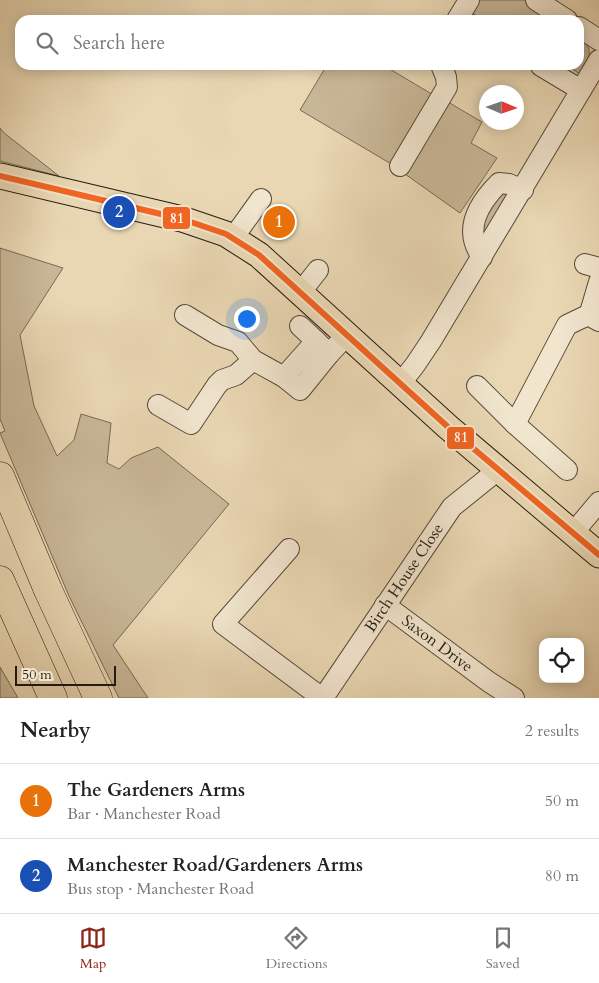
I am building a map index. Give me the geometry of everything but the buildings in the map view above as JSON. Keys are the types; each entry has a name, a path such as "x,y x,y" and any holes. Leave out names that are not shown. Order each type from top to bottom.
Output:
{"highway":[{"path":"0,476 48,590 98,698"},
{"path":"0,580 54,698"}],"main road":[{"path":"0,176 182,219 233,238 259,255 400,384 599,555"}],"street":[{"path":"460,15 469,0"},
{"path":"536,0 559,15"},
{"path":"584,30 599,40"},
{"path":"400,384 431,341 599,60"},
{"path":"400,166 447,87 443,70"},
{"path":"548,70 581,90"},
{"path":"482,257 475,247 474,236 474,220 480,205 499,183 509,184 523,190"},
{"path":"233,238 261,199"},
{"path":"300,292 318,270"},
{"path":"515,424 567,325 594,318 599,282"},
{"path":"185,315 213,333 238,342 253,360 284,377 300,390 322,348 347,335"},
{"path":"300,326 322,348"},
{"path":"158,405 191,424 217,385 222,380 236,375 253,360"},
{"path":"477,386 515,424 567,470"},
{"name":"Birch House Close","path":"322,698 452,507 498,470"},
{"path":"573,533 599,502"},
{"path":"289,549 223,624 322,698"},
{"name":"Saxon Drive","path":"386,605 489,682 514,698"}],"shaded area":[{"path":"474,0 525,0 548,15 474,14 465,15"},
{"path":"584,41 589,49 587,62 584,67"},
{"path":"324,70 391,70 435,96 393,165 300,110"},
{"path":"574,70 582,70 580,74"},
{"path":"448,102 479,120 479,128 471,143 497,158 460,213 405,174"},
{"path":"0,128 4,133 59,176 0,161"},
{"path":"504,189 511,190 483,240 484,209"},
{"path":"0,248 63,268 20,335 34,406 57,456 74,440 81,414 111,423 107,463 119,469 131,458 158,447 229,504 113,645 148,698 119,698 69,596 0,433 5,431 0,419"},
{"path":"0,667 18,698 0,698"}],"transit line":[{"name":"81","path":"0,176 182,219 226,234 259,255 448,427 599,555"}],"place":[{"name":"Manchester Road/Gardeners Arms","path":"119,212"},
{"name":"The Gardeners Arms","path":"279,222"}]}
